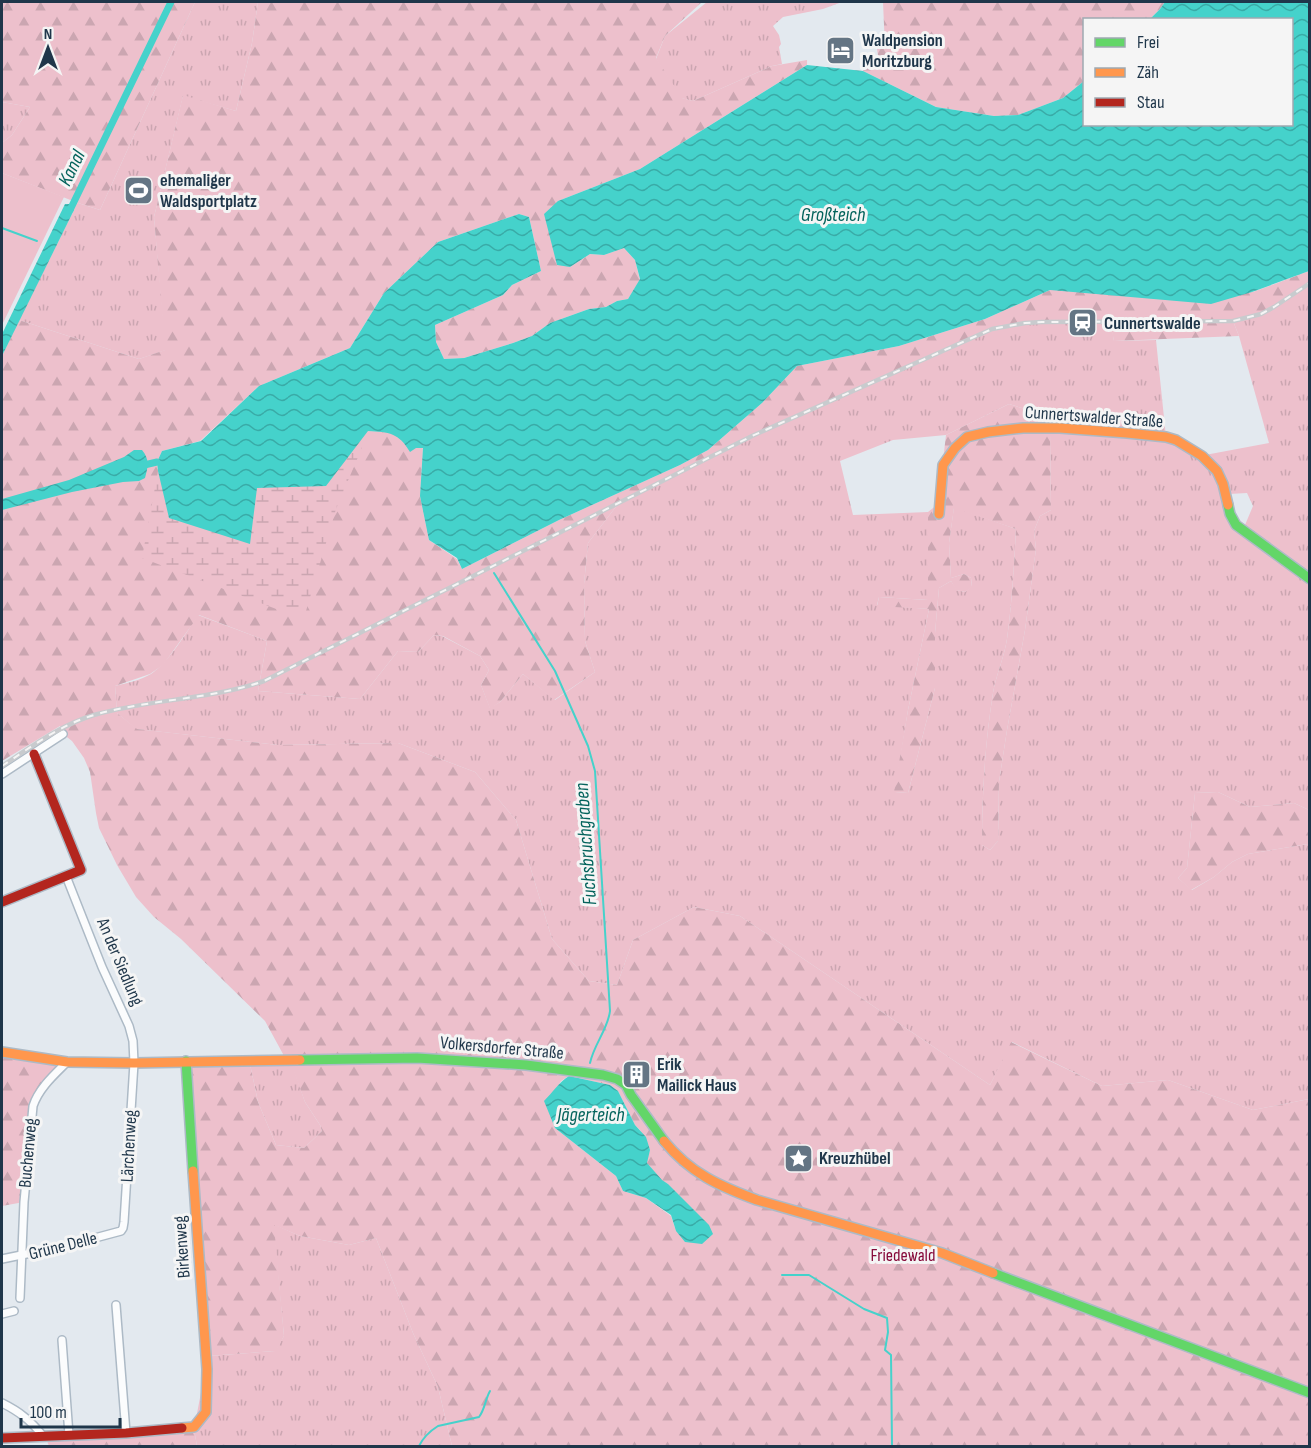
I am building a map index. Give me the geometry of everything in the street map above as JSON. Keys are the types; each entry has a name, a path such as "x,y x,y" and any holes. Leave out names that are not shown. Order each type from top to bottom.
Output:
{"street":[{"name":"Cunnertswalder Straße","path":"939,514 943,465 955,448 968,437 1023,428 1060,428 1166,437 1176,440 1202,456 1217,471 1223,484 1230,514 1236,525 1310,579"},
{"path":"2,774 63,734"},
{"path":"2,902 81,870 34,754"},
{"name":"An der Siedlung","path":"66,876 129,1026 134,1041 134,1063"},
{"name":"Volkersdorfer Straße","path":"2,1052 67,1062 134,1063 417,1058 526,1065 603,1075 617,1079 626,1085 650,1124 675,1155 707,1179 733,1191 757,1200 942,1253 1310,1393"},
{"name":"Birkenweg","path":"126,1433 194,1426 206,1412 207,1369 186,1061"},
{"name":"Buchenweg","path":"20,1298 24,1202 33,1106 36,1097 67,1062"},
{"name":"Lärchenweg","path":"123,1228 134,1063"},
{"name":"Grüne Delle","path":"2,1259 65,1246 123,1228"},
{"path":"2,1438 126,1433 116,1305"},
{"path":"2,1314 14,1311"},
{"path":"62,1340 69,1435"},
{"path":"2,1403 19,1412 43,1436"}],"green space":[{"path":"2,2 195,2 100,210 2,173 2,143 12,135 30,107 2,102"},
{"path":"195,2 258,2 252,43 236,111 183,96 154,217 166,350 139,359 19,320 74,210 73,204 78,203 100,210"},
{"name":"Friedewald","path":"258,2 702,2 665,36 656,58 682,98 693,101 772,66 807,60 807,65 640,169 558,201 570,267 590,254 604,255 624,248 635,260 640,280 628,299 617,301 606,307 589,309 550,323 532,336 513,343 464,358 444,359 436,342 435,325 503,295 512,285 541,271 529,217 519,214 438,242 384,293 350,348 259,386 200,441 162,451 157,462 169,518 368,431 389,432 416,448 423,447 420,496 429,540 457,559 462,569 559,520 708,450 762,403 797,366 899,346 985,319 1050,290 1253,292 1309,271 1309,284 1261,314 1233,321 1239,336 1114,341 1110,322 1025,323 992,329 777,424 618,504 588,543 584,584 585,641 595,672 554,700 523,674 500,702 490,709 481,685 489,670 480,656 443,636 434,635 418,652 398,651 360,699 258,691 267,641 199,615 163,665 150,674 115,686 117,713 137,729 278,745 398,743 475,772 516,820 552,939 589,981 617,985 633,940 694,907 740,916 990,1085 1011,1042 1102,1086 1168,1080 1253,1110 1309,1099 1309,1446 452,1446 438,1387 413,1333 376,1238 349,1245 300,1236 274,1225 284,1336 276,1351 208,1356 187,1064 250,1064 258,1102 276,1145 304,1148 322,1131 305,1102 290,1061 284,1061 283,1054 265,1021 181,939 154,917 136,897 99,828 90,772 84,758 72,741 63,734 60,726 2,761 2,356 19,320 139,359 165,350 154,217 183,95 236,111 252,43","holes":["569,1076 610,1085 618,1091 650,1150 646,1162 662,1181 668,1184 676,1231 671,1216 646,1198 623,1191 616,1176 555,1128 555,1091 561,1081"]},
{"path":"707,2 842,2 823,9 783,17 773,26 779,35 782,64 772,66 693,101 681,98 656,59 665,36"},
{"path":"883,2 1165,2 1151,18 1083,18 1083,82 1063,98 1018,115 994,116 936,107 863,71 869,62 878,65 877,49 885,48"},
{"path":"2,102 30,107 12,135 2,143"},
{"path":"2,173 64,197 2,325"},
{"path":"1309,284 1309,810 1294,803 1250,807 1218,792 1195,793 1187,868 1178,878 1192,890 1214,877 1232,862 1248,854 1308,844 1309,841 1309,1099 1253,1110 1168,1080 1102,1086 1012,1042 990,1085 740,916 694,907 633,940 617,985 589,981 552,939 516,820 475,772 398,743 278,745 136,729 117,713 115,686 143,678 158,669 177,647 198,615 267,641 258,691 360,699 398,651 418,652 434,635 442,636 480,656 489,670 481,685 490,708 500,702 523,674 555,700 595,672 585,641 584,584 588,543 618,504 777,424 976,336 1009,326 1043,322 1111,322 1114,341 1156,340 1168,442 1187,450 1216,473 1221,482 1228,515 1239,530 1245,525 1253,506 1247,493 1229,494 1220,471 1205,455 1269,443 1233,321 1261,314","holes":["1009,404 1051,417 1123,424 1126,433 1110,436 1050,434 1051,510 1040,516 1034,531 1036,549 1025,630 999,782 998,841 990,850 982,845 986,750 993,693 1007,639 1016,529 954,507 949,543 951,578 964,574 971,578 972,586 965,592 957,590 951,581 939,588 935,633 935,688 908,793 895,792 908,710 929,609 877,605 879,597 928,600 928,512 853,515 840,461 893,440 946,435"]},
{"path":"1009,404 1051,417 1123,423 1127,433 1110,436 1050,435 1051,510 1040,516 1034,531 1036,549 1025,630 999,782 998,841 990,850 982,845 986,750 993,693 1007,639 1016,529 954,508 949,543 951,578 964,574 971,578 972,587 965,592 956,590 951,581 939,588 935,633 935,688 908,793 894,792 929,609 877,606 879,597 928,600 928,512 938,504 946,435"},
{"path":"383,415 432,426 429,540 420,496 423,448 416,448 410,452 393,435 369,431 336,509 306,611 284,612 142,558 158,471 162,468"},
{"path":"1218,792 1250,807 1294,803 1309,810 1310,841 1308,844 1248,854 1191,890 1178,878 1187,868 1195,793"},
{"path":"2,1052 67,1062 36,1097 24,1202 2,1206"},
{"path":"250,1064 292,1064 305,1102 322,1131 304,1148 276,1145 258,1102"},
{"path":"273,1224 300,1236 349,1245 376,1238 413,1333 438,1387 452,1446 197,1446 194,1429 208,1356 275,1351 284,1336"},
{"path":"194,1429 197,1446 49,1446 47,1441"}],"water":[{"name":"Großteich","path":"1165,2 1309,2 1309,271 1211,304 1050,290 985,319 899,346 797,366 762,403 708,450 559,520 462,569 457,558 429,540 420,496 423,448 416,448 410,452 397,437 382,432 368,431 326,486 257,488 250,544 169,518 157,462 162,451 201,441 259,386 350,348 384,293 438,242 519,214 529,217 541,271 512,285 503,295 435,325 436,342 444,359 464,358 513,343 532,336 550,323 589,309 606,307 617,301 628,299 640,279 635,260 624,248 604,255 590,254 570,267 557,265 544,214 558,201 640,169 807,65 863,71 936,107 994,116 1018,115 1063,98 1083,82 1083,126 1293,126 1293,18 1151,18"},
{"path":"65,204 73,204 74,210 2,356 2,334"},
{"path":"134,450 142,450 147,460 145,478 139,481 72,492 2,510 2,499 69,480 124,457"},
{"name":"Jägerteich","path":"569,1076 610,1085 618,1091 635,1125 646,1137 650,1150 647,1163 709,1225 713,1234 702,1244 685,1242 676,1231 671,1215 646,1198 623,1191 616,1176 555,1128 544,1101"}],"waterway":[{"name":"Kanal","path":"70,210 171,2"},
{"path":"2,228 37,241"},
{"name":"Kanal","path":"140,466 157,462"},
{"name":"Fuchsbruchgraben","path":"494,573 555,671 588,746 595,771 610,1011 607,1024 590,1063"},
{"path":"782,1275 809,1275 864,1309 887,1318 888,1332 885,1350 891,1355 892,1446"},
{"path":"419,1446 438,1426 479,1417 490,1391"}],"railway":[{"path":"2,766 35,744 81,719 115,710 222,692 264,681 752,436 992,329 1042,322 1233,321 1261,314 1310,283"}],"traffic: fast":[{"path":"1228,505 1236,525 1310,579"},
{"path":"300,1060 417,1058 526,1065 603,1075 617,1079 626,1085 664,1141"},
{"path":"186,1061 193,1171"},
{"path":"993,1273 1310,1393"}],"traffic: slow":[{"path":"939,514 943,465 955,448 967,437 1023,428 1127,433 1176,440 1202,456 1217,471 1228,505"},
{"path":"2,1052 67,1062 300,1060"},
{"path":"664,1141 695,1170 743,1195 942,1253 993,1273"},
{"path":"182,1428 194,1427 206,1412 207,1369 193,1171"}],"traffic: jam":[{"path":"2,902 81,870 34,754"},
{"path":"2,1438 126,1433 182,1428"}],"place":[{"name":"Waldpension Moritzburg","path":"841,50"},
{"name":"ehemaliger Waldsportplatz","path":"139,190"},
{"name":"Cunnertswalde","path":"1083,323"},
{"name":"Erik Mailick Haus","path":"636,1074"},
{"name":"Kreuzhübel","path":"798,1158"}]}
